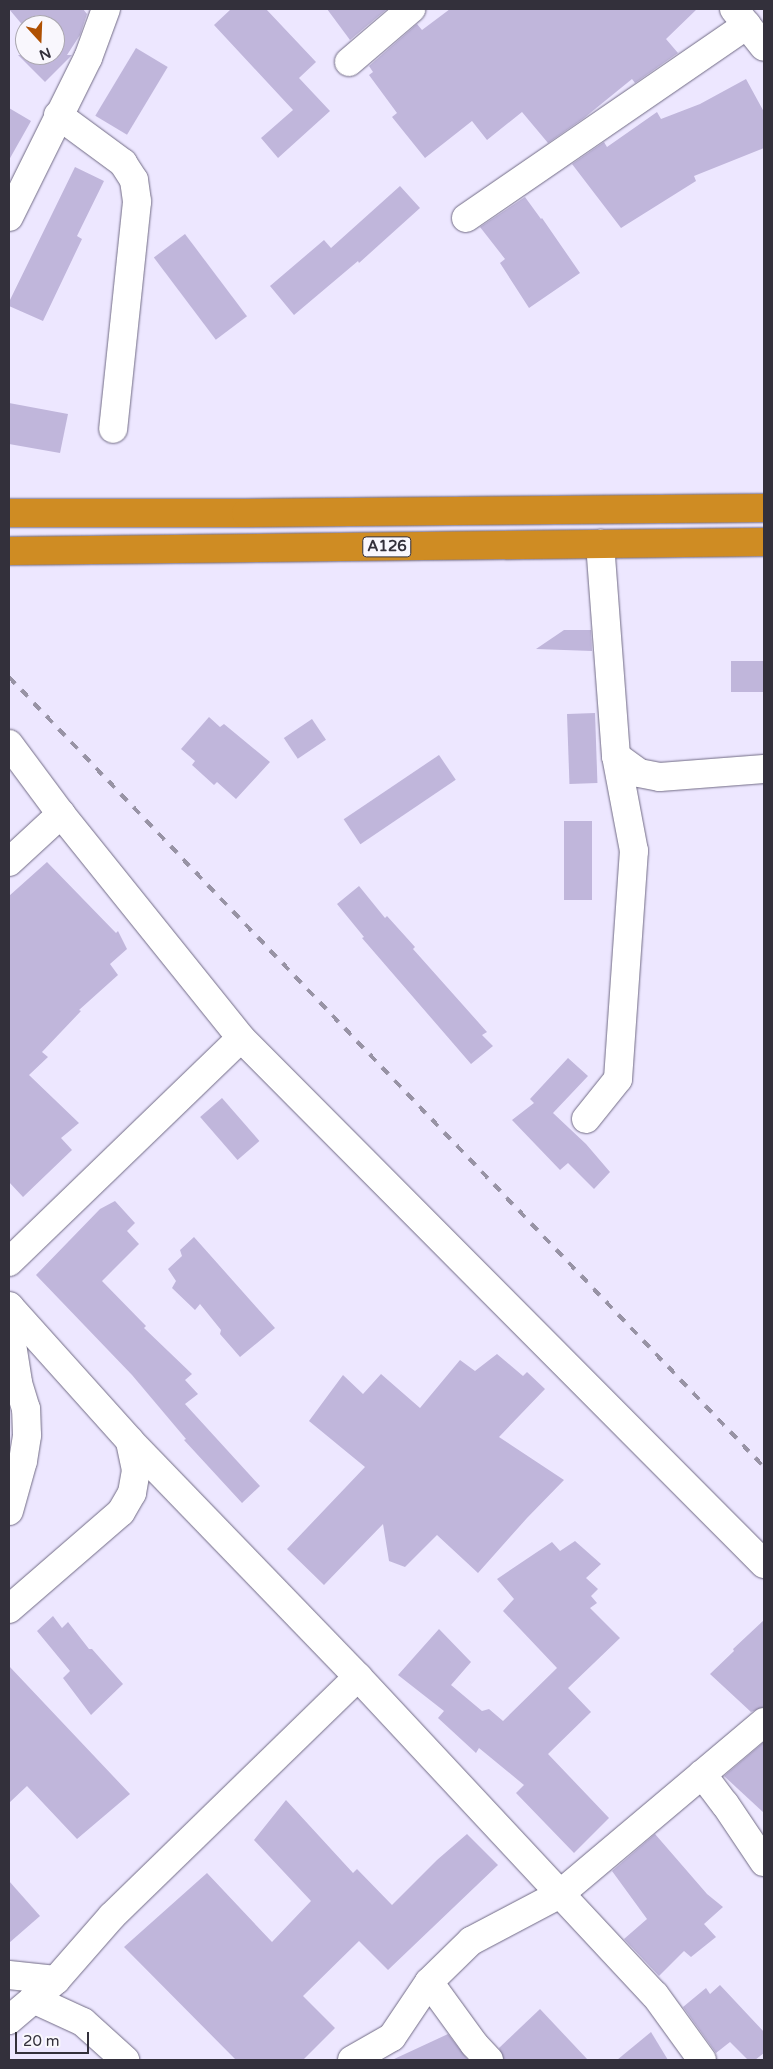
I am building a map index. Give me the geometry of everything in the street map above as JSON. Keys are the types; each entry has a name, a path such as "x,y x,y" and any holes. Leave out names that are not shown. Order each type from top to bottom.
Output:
{"highway":[{"name":"A126","path":"9,513 265,513 764,508"},
{"name":"A126","path":"9,550 764,542"}],"street":[{"path":"9,217 58,115 88,58 106,9"},
{"path":"349,62 411,9"},
{"path":"466,218 741,17 764,47"},
{"path":"58,115 123,163 134,180 136,202 113,429"},
{"path":"586,1119 618,1079 634,851 616,756 600,544"},
{"path":"9,744 61,814 241,1038 764,1564"},
{"path":"616,756 639,774 660,777 764,769"},
{"path":"9,862 61,814"},
{"path":"9,1262 241,1038"},
{"path":"9,1307 130,1441 358,1677 655,1995 702,2060"},
{"path":"9,1307 18,1382 26,1409 27,1435 23,1461 9,1511"},
{"path":"9,1609 121,1512 132,1493 136,1470 130,1441"},
{"path":"9,2020 56,1980 112,1916 358,1677"},
{"path":"352,2060 392,2037 429,1982 471,1941 560,1894 764,1722"},
{"path":"702,1774 725,1804 764,1862"},
{"path":"9,1975 56,1980"},
{"path":"429,1982 474,2044 489,2060"},
{"path":"33,1999 83,2022 125,2060"}],"building":[{"path":"9,9 83,9 87,14 80,35 67,55 72,55 65,62 65,15 15,16"},
{"path":"231,9 266,9 316,62 299,78 330,111 278,158 261,138 293,110 214,25"},
{"path":"327,9 387,9 350,40"},
{"path":"450,9 697,9 666,39 678,53 635,83 632,79 584,118 548,143 522,112 487,140 472,121 425,158 392,117 397,113 369,75 373,72 369,66 417,24 422,30"},
{"path":"136,48 168,67 127,135 95,116"},
{"path":"28,65 62,65 45,82"},
{"path":"746,79 764,112 764,148 694,176 696,181 621,228 572,164 604,142 607,147 657,112 661,119 700,104"},
{"path":"9,108 31,121 9,160"},
{"path":"75,167 104,181 77,236 82,239 43,321 9,306 9,302"},
{"path":"400,186 420,208 359,263 358,261 294,315 270,286 324,240 331,248"},
{"path":"525,197 580,273 529,308 500,263 505,259 480,227"},
{"path":"185,234 247,316 216,340 154,257"},
{"path":"9,403 68,414 60,453 9,444"},
{"path":"564,630 591,630 592,651 536,649"},
{"path":"731,661 764,661 764,692 731,692"},
{"path":"595,713 597,783 569,784 567,714"},
{"path":"209,717 220,727 224,724 270,762 236,799 217,782 214,785 192,765 195,761 181,749"},
{"path":"312,719 326,740 298,759 284,738"},
{"path":"439,755 456,780 360,844 344,819"},
{"path":"564,821 592,821 592,900 564,900"},
{"path":"47,862 116,933 118,931 127,949 110,964 118,975 79,1010 81,1011 42,1052 48,1057 29,1075 79,1123 61,1138 72,1150 23,1197 9,1182 9,896"},
{"path":"359,886 385,918 387,916 415,947 413,949 487,1032 482,1035 493,1046 471,1064 362,938 364,937 337,904"},
{"path":"568,1058 588,1076 553,1113 586,1144 610,1172 594,1189 568,1163 560,1170 512,1120 534,1103 530,1099"},
{"path":"222,1098 259,1141 238,1160 200,1117"},
{"path":"115,1201 135,1223 127,1231 139,1244 102,1281 146,1326 144,1328 192,1374 185,1380 198,1394 185,1404 260,1486 242,1503 184,1440 186,1439 132,1375 36,1275 100,1209"},
{"path":"194,1237 275,1328 240,1357 220,1334 221,1330 200,1304 195,1310 172,1288 176,1281 168,1269 182,1256 180,1250"},
{"path":"497,1354 523,1376 527,1372 545,1389 499,1437 564,1480 478,1573 437,1535 405,1567 389,1561 383,1524 324,1585 287,1549 365,1467 309,1421 343,1375 363,1394 381,1374 420,1408 460,1360 475,1371"},
{"path":"575,1541 601,1564 586,1578 598,1589 591,1596 597,1603 590,1608 620,1638 568,1688 591,1712 548,1754 609,1818 574,1853 516,1793 524,1785 479,1748 476,1753 438,1718 444,1711 398,1675 439,1629 471,1662 451,1685 482,1711 489,1709 503,1721 557,1668 503,1611 514,1599 497,1579 552,1542 560,1551"},
{"path":"53,1616 62,1628 68,1622 89,1649 92,1649 123,1684 91,1715 63,1678 70,1671 37,1631"},
{"path":"764,1620 764,1707 751,1712 710,1674"},
{"path":"9,1666 130,1794 77,1839 27,1786 9,1803"},
{"path":"764,1742 764,1813 724,1776"},
{"path":"286,1800 353,1873 357,1869 392,1905 437,1860 467,1834 498,1865 388,1970 359,1941 303,1996 335,2028 303,2060 236,2060 124,1947 207,1873 272,1942 311,1901 254,1840"},
{"path":"655,1834 707,1894 723,1907 704,1924 716,1937 691,1957 684,1951 659,1976 624,1939 647,1919 612,1871"},
{"path":"9,1881 40,1916 9,1943"},
{"path":"720,1985 764,2032 764,2053 755,2060 748,2060 730,2042 716,2053 683,2007 706,1988 710,1994"},
{"path":"540,2009 588,2060 504,2060 499,2048"},
{"path":"651,2032 668,2060 617,2060"},
{"path":"448,2034 468,2060 392,2060"}],"railway":[{"path":"9,677 764,1467"}]}
